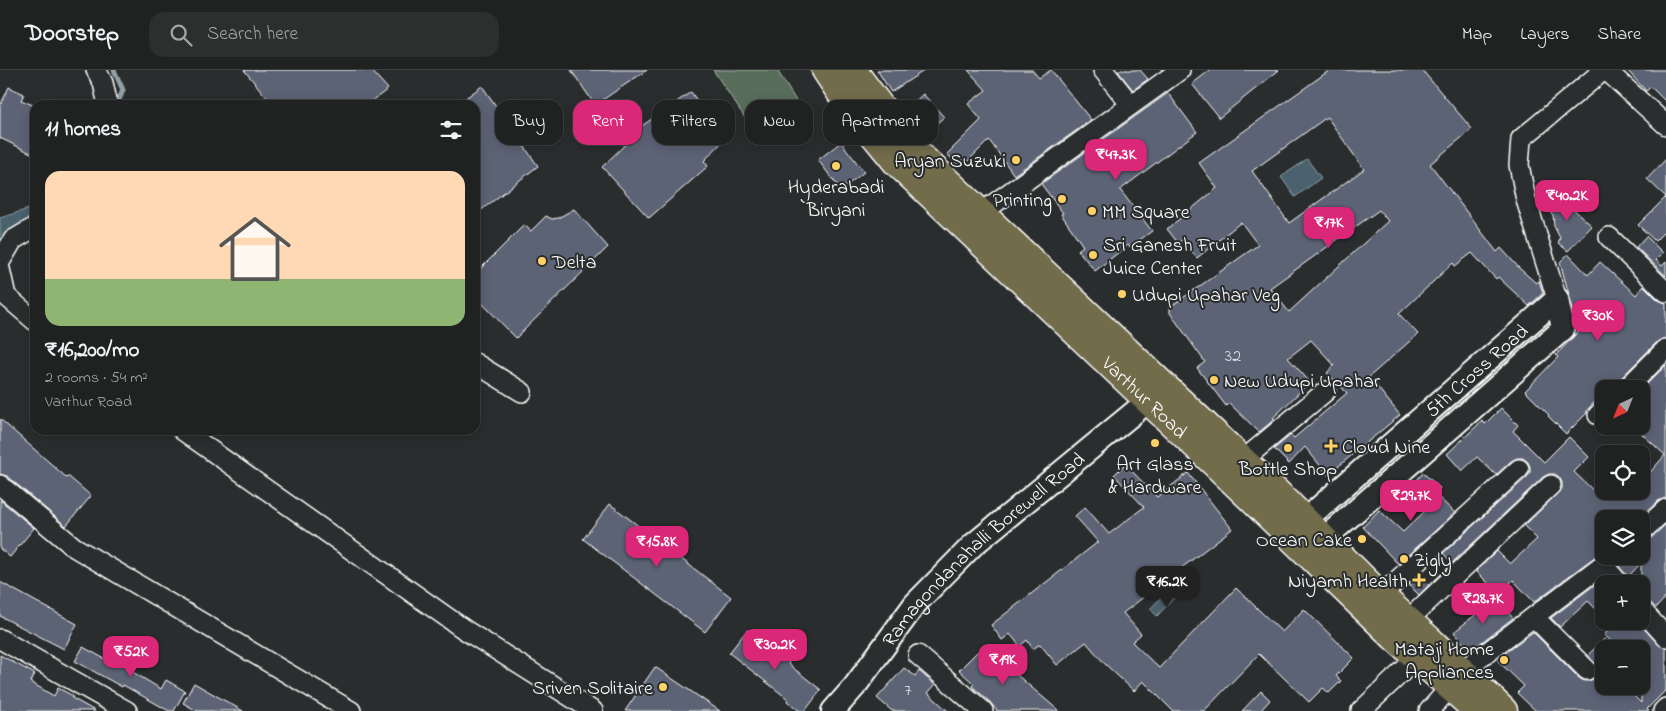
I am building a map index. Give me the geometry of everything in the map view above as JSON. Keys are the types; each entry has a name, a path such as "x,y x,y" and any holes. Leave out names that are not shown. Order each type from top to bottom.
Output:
{"main road":[{"name":"Varthur Road","path":"826,70 846,100 896,161 1395,638 1427,652 1462,671 1503,711"},
{"name":"Varthur Road","path":"852,70 910,147 1242,461 1406,621 1427,652 1478,711"}],"street":[{"path":"96,70 103,83 107,100"},
{"path":"1103,70 1131,105"},
{"path":"981,214 1180,70"},
{"path":"1605,70 1666,124"},
{"name":"5th Cross Road","path":"1324,540 1563,329 1557,299 1526,200 1519,165 1521,138 1605,70"},
{"path":"0,262 6,241 30,229"},
{"path":"1609,236 1666,292"},
{"path":"0,269 6,296 30,317"},
{"name":"5th Cross Road","path":"1304,521 1557,299"},
{"path":"1635,380 1666,349"},
{"path":"480,366 522,392"},
{"path":"1242,461 1326,391"},
{"name":"Ramagondanahalli Borewell Road","path":"833,711 855,686 915,604 967,552 1148,401"},
{"path":"189,435 465,630 593,711"},
{"path":"1380,596 1519,469"},
{"path":"0,485 74,547 351,711"},
{"path":"1406,621 1551,485"},
{"path":"1650,525 1664,514"},
{"path":"1462,671 1603,565"},
{"path":"1534,617 1587,670"},
{"path":"1650,619 1666,637"},
{"path":"0,640 127,711"},
{"path":"1361,711 1427,652"},
{"path":"1372,711 1427,652"},
{"path":"918,655 983,711"},
{"path":"1428,711 1444,693"},
{"path":"1663,711 1666,708"}],"green space":[{"path":"713,70 777,70 796,100 745,100 745,118 735,100 733,100"}],"water":[{"path":"1307,159 1321,178 1295,197 1281,177"},
{"path":"30,209 30,225 0,239 0,218"},
{"path":"1171,587 1178,594 1157,616 1150,609"}],"building":[{"path":"244,70 371,70 388,89 374,100 269,100"},
{"path":"571,70 647,70 602,100 592,100"},
{"path":"877,70 925,70 891,92"},
{"path":"968,70 1032,70 1039,78 1051,70 1091,120 1014,175 989,140 968,161 965,158 958,165 947,154 981,120 968,104 986,90"},
{"path":"1117,70 1140,70 1148,79 1133,90"},
{"path":"1210,70 1279,70 1219,118 1192,84"},
{"path":"1330,70 1422,70 1472,129 1430,164 1497,252 1501,248 1536,283 1539,281 1543,293 1529,306 1498,277 1496,279 1472,253 1455,266 1453,263 1399,314 1418,334 1369,377 1400,415 1328,475 1305,447 1289,464 1274,449 1291,435 1294,438 1347,393 1327,373 1334,365 1311,340 1288,358 1310,382 1273,418 1275,419 1259,432 1229,403 1226,406 1197,368 1205,362 1170,313 1170,307 1258,245 1241,222 1197,258 1182,240 1178,243 1167,229 1217,188 1199,163","holes":["1327,117 1364,169 1289,223 1252,171","1379,210 1388,221 1289,312 1270,288"]},
{"path":"1627,70 1666,70 1666,102 1651,87 1646,91"},
{"path":"482,86 495,105 495,145 523,145 538,166 480,211 480,100 463,100"},
{"path":"9,87 24,94 21,100 30,104 30,153 0,138 0,106"},
{"path":"691,92 696,100 679,100"},
{"path":"1168,93 1197,132 1120,190 1152,231 1130,247 1128,245 1095,271 1078,250 1083,246 1061,214 1063,213 1041,184"},
{"path":"923,94 928,100 917,100"},
{"path":"938,110 944,117 938,122"},
{"path":"652,119 652,145 719,145 704,161 708,166 649,218 602,167 625,145 642,145 642,126"},
{"path":"837,145 843,145 864,172 841,190 818,160"},
{"path":"1666,159 1666,197 1647,179"},
{"path":"1555,192 1592,226 1568,251 1558,243 1560,238 1554,226 1553,215 1548,210 1550,204 1546,201"},
{"path":"1666,197 1666,230 1655,241 1638,225"},
{"name":"Delta","path":"574,209 608,247 516,338 480,301 480,269 524,225 531,231 546,216 552,219 558,218"},
{"path":"1646,236 1663,253 1656,260 1662,266 1666,262 1666,276 1636,247"},
{"path":"1568,254 1588,275 1600,262 1636,295 1644,286 1658,300 1666,303 1666,338 1658,341 1619,380 1595,380 1595,402 1586,411 1587,413 1566,434 1525,391 1558,357 1556,355 1579,331 1560,262"},
{"path":"1666,365 1666,498 1658,501 1648,510 1595,510 1595,557 1534,602 1513,580 1499,594 1476,571 1497,551 1510,564 1537,539 1524,526 1562,489 1562,482 1555,474 1543,477 1452,563 1443,553 1530,473 1528,462 1523,458 1511,461 1496,475 1477,457 1462,471 1447,454 1482,421 1485,424 1501,408 1518,425 1513,431 1544,462 1569,437 1589,457 1574,472 1595,492 1595,500 1650,500 1650,472 1665,455 1643,435 1650,435 1650,381"},
{"path":"0,419 67,478 68,476 91,496 66,526 7,476 0,474"},
{"path":"1125,464 1157,497 1188,473 1232,529 1123,613 1141,634 1132,642 1159,668 1236,588 1282,632 1304,609 1354,658 1336,676 1341,681 1329,693 1323,688 1309,702 1259,654 1204,711 1173,711 1143,681 1134,691 1104,663 1086,642 1057,665 1040,644 1033,649 1027,640 1020,646 1010,634 1002,640 991,625 1098,542 1075,516 1085,507 1109,534 1144,507 1114,475"},
{"path":"1423,473 1440,488 1435,494 1455,513 1398,564 1363,527 1379,510 1403,532 1425,511 1405,493"},
{"path":"0,500 34,528 10,557 0,549"},
{"path":"610,504 731,597 705,632 583,539"},
{"path":"1666,524 1666,597 1656,608 1650,602 1650,575 1641,575 1641,565 1650,565 1650,539"},
{"path":"1639,565 1630,575 1626,575 1619,566"},
{"path":"1419,576 1429,585 1419,595 1409,585"},
{"path":"0,582 77,624 64,649 0,616"},
{"path":"1595,585 1595,608 1588,601 1560,627 1551,618"},
{"path":"1496,598 1513,618 1470,651 1454,632"},
{"path":"747,630 789,662 788,664 821,690 805,711 800,711 787,701 788,699 729,653"},
{"path":"1609,630 1645,630 1658,644 1666,648 1666,690 1647,709 1649,711 1536,711 1517,693 1524,686 1496,659 1533,632 1579,678 1589,681 1595,678 1595,695 1633,695 1641,703 1641,695 1650,695 1650,640 1610,640 1604,635"},
{"path":"83,647 105,659 109,650 134,664 131,671 161,689 166,680 185,691 174,711 169,711 75,661"},
{"path":"981,648 1007,672 1010,669 1059,711 997,711 959,670"},
{"path":"1595,648 1595,664 1588,655"},
{"path":"0,655 35,674 30,682 54,696 58,688 95,711 0,711"},
{"name":"Sriven Solitaire","path":"655,667 720,711 625,711"},
{"path":"904,668 915,676 919,671 935,685 928,693 948,711 892,711 877,698"},
{"path":"194,683 243,711 197,711 183,703"},
{"path":"1261,691 1270,700 1260,711 1242,711"}],"waterway":[{"path":"114,70 123,90 119,100"}],"place":[{"name":"Aryan Suzuki","path":"1016,160"},
{"name":"Hyderabadi Biryani","path":"836,166"},
{"name":"Printing","path":"1062,199"},
{"name":"MM Square","path":"1092,211"},
{"name":"Sri Ganesh Fruit Juice Center","path":"1093,255"},
{"name":"Delta","path":"542,261"},
{"name":"Udupi Upahar Veg","path":"1122,294"},
{"name":"New Udupi Upahar","path":"1214,380"},
{"name":"Art Glass & Hardware","path":"1155,443"},
{"name":"Cloud Nine","path":"1331,446"},
{"name":"Bottle Shop","path":"1288,448"},
{"name":"Ocean Cake","path":"1362,539"},
{"name":"Zigly","path":"1404,559"},
{"name":"Niyamh Health","path":"1419,580"},
{"name":"Mataji Home Appliances","path":"1504,660"},
{"name":"Sriven Solitaire","path":"663,687"}]}
